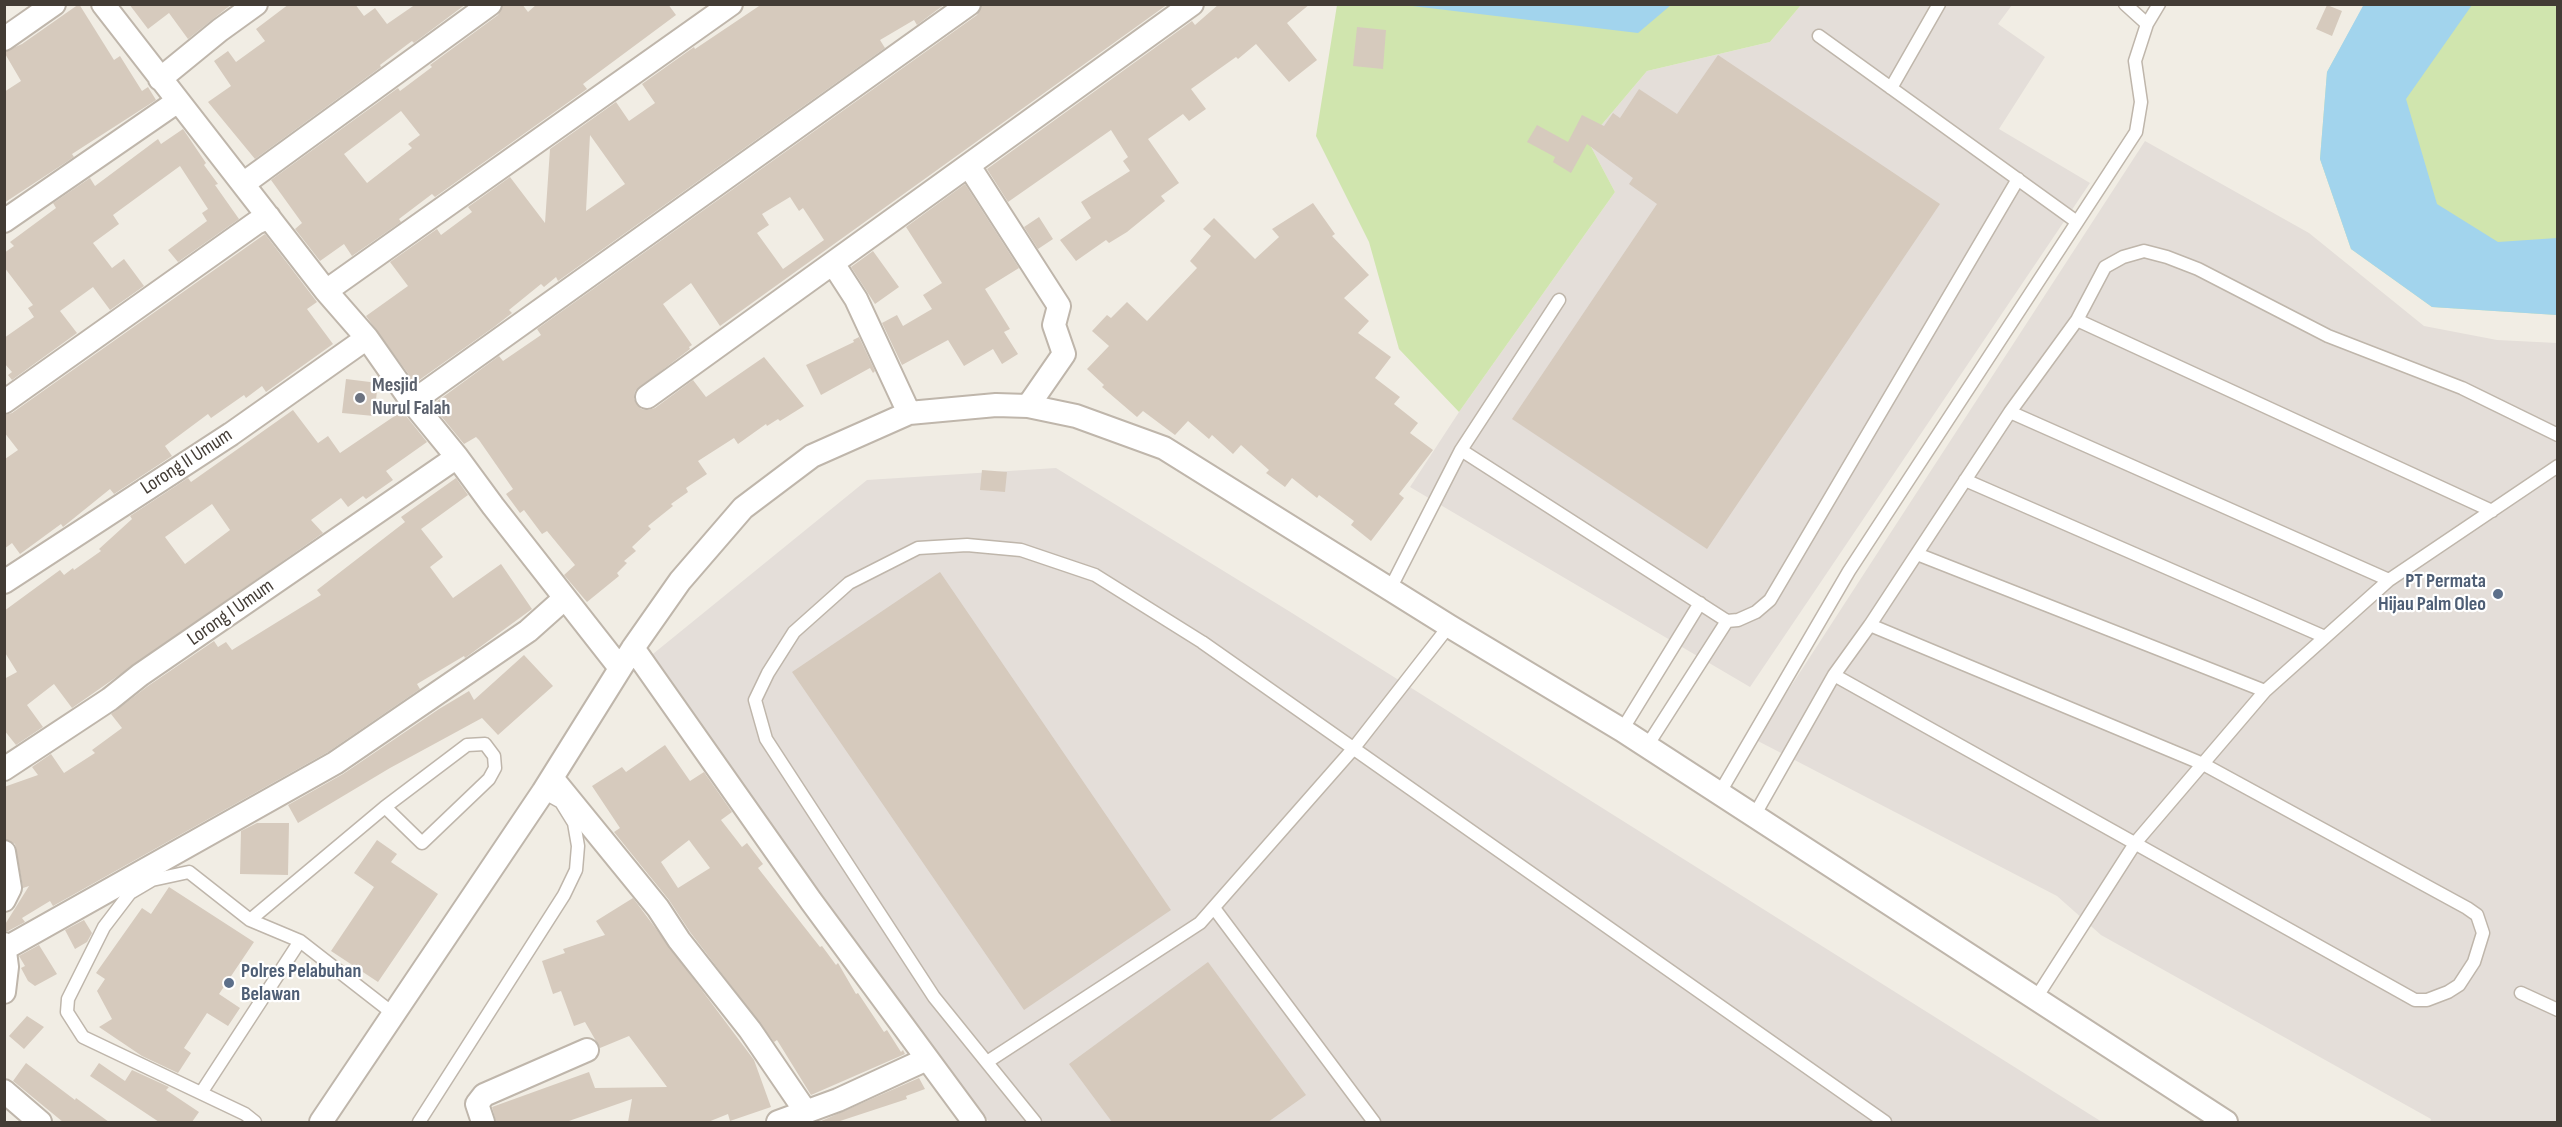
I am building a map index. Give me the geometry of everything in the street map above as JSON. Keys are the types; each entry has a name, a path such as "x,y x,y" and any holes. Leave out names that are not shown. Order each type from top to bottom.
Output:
{"street":[{"path":"4,39 54,4"},
{"path":"103,4 326,291 367,338 412,402 620,668"},
{"path":"160,79 256,4"},
{"path":"243,184 490,4"},
{"path":"326,291 731,4"},
{"path":"412,402 969,4"},
{"path":"647,397 834,265 1192,4"},
{"path":"4,221 178,101"},
{"path":"969,166 1059,306 1054,325 1064,354 1028,406"},
{"path":"4,402 269,217"},
{"path":"834,265 856,299 909,413"},
{"name":"Lorong II Umum","path":"4,582 231,434 367,338"},
{"path":"321,1122 395,1015 547,785 633,648 680,580 743,508 812,456 909,413 996,405 1028,406 1077,416 1164,448 1449,626 1622,730 2226,1122"},
{"name":"Lorong I Umum","path":"4,769 110,699 140,675 457,457"},
{"path":"4,992 5,946 335,763 528,631 565,598"},
{"path":"633,648 811,901 974,1122"},
{"path":"547,785 658,908 679,940 750,1030 806,1112"},
{"path":"4,852 10,888 4,900"},
{"path":"483,1122 477,1104 484,1095 587,1050"},
{"path":"778,1122 838,1100 927,1059"},
{"path":"4,1091 40,1122"}],"lane":[{"path":"1891,88 1939,4"},
{"path":"2125,4 2147,24"},
{"path":"1719,794 1849,571 2136,132 2141,102 2135,62 2147,24 2159,4"},
{"path":"1819,36 2077,222"},
{"path":"1461,450 1727,621 1738,620 1756,612 1770,600 2018,179"},
{"path":"1754,816 1834,675 1870,625 2010,412 2077,320 2105,267 2123,257 2144,251 2198,269 2328,336 2462,387 2558,435"},
{"path":"1390,589 1461,450 1559,300"},
{"path":"2077,320 2492,510"},
{"path":"2010,412 2389,580"},
{"path":"2036,998 2136,842 2265,691 2389,580 2558,466"},
{"path":"1965,480 2325,637"},
{"path":"1035,1122 934,997 766,739 755,700 768,673 794,632 849,583 918,548 967,545 1021,550 1095,575 1202,642 1885,1122"},
{"path":"1917,554 2265,691"},
{"path":"1622,730 1700,603"},
{"path":"1647,746 1727,621"},
{"path":"1834,675 2415,1000 2438,998 2459,984 2474,962 2482,943 2483,933 2477,915 2203,764 1870,625"},
{"path":"987,1062 1200,922 1353,749 1449,626"},
{"path":"250,920 385,807 467,745 485,744 494,756 495,768 489,779 422,843 385,807"},
{"path":"419,1122 564,895 576,870 578,846 574,824 561,802 547,785"},
{"path":"255,1122 245,1114 83,1037 67,1012 68,999 104,927 130,893 152,880 189,872 250,920 300,941 395,1015"},
{"path":"1214,908 1374,1122"},
{"path":"201,1093 300,941"},
{"path":"2521,993 2558,1010"}],"shaded area":[{"path":"1801,5 2012,5 1998,24 2045,57 1999,129 2090,183 1750,687 1410,487 1459,412 1615,192 1588,141 1647,71 1770,42"},
{"path":"2145,141 2309,233 2424,326 2497,340 2557,343 2557,1122 2430,1122 2431,1119 2101,935 2057,896 1756,740"},
{"path":"1056,468 1292,613 2102,1122 989,1122 648,658 867,480"}],"green space":[{"path":"1337,5 1801,5 1770,42 1647,71 1588,141 1615,192 1459,412 1399,349 1369,242 1316,136"},
{"path":"2364,5 2557,5 2557,315 2432,307 2351,249 2320,159 2327,72"}],"water":[{"path":"2364,4 2472,5 2406,99 2437,204 2498,242 2557,238 2557,315 2432,307 2351,249 2320,159 2327,72"},
{"path":"1404,5 1671,5 1638,33"}],"building":[{"path":"79,4 114,60 120,56 142,91 148,87 156,100 72,154 74,157 4,203 4,92 21,81 4,52 22,44"},
{"path":"129,4 232,4 188,39 169,13 148,29"},
{"path":"289,4 355,4 364,16 375,8 387,24 416,4 466,4 414,43 412,41 380,65 381,67 255,159 208,102 231,86 214,61 228,51 236,62 265,41 256,29"},
{"path":"503,4 522,4 528,12 537,4 668,4 676,15 583,84 587,89 435,197 432,194 399,219 401,222 352,256 344,244 320,261 295,229 302,223 271,180 398,88 400,91 432,67 430,65 498,15","holes":["401,111 420,135 408,144 412,148 367,183 344,154"]},
{"path":"762,4 945,4 917,25 914,20 880,40 885,48 558,281 556,277 544,287 541,284 509,310 512,313 415,383 366,316 408,286 390,262 437,229 441,235 472,212 468,207 510,177 545,223 550,149 616,102 629,121 655,103 642,84 694,47 695,49","holes":["590,135 625,184 586,211"]},
{"path":"982,4 1168,4 720,326 691,283 663,304 692,345 690,349 635,391 634,399 641,409 655,408 693,380 706,397 764,357 804,406 780,421 778,419 767,426 766,424 738,444 734,438 698,461 707,474 686,488 688,492 671,504 673,506 648,526 651,529 632,547 636,551 624,561 627,563 617,573 619,576 587,602 564,575 575,565 547,531 542,534 524,510 520,513 506,494 513,489 479,440 476,437 464,444 432,405 499,356 503,361 541,335 537,329 977,15","holes":["790,197 799,211 803,208 824,240 783,269 757,233 769,225 762,214"]},
{"path":"1219,4 1310,4 1287,23 1317,60 1289,82 1256,44 1238,59 1236,57 1191,89 1206,109 1189,121 1183,114 1148,139 1179,183 1161,196 1165,201 1127,232 1109,243 1106,240 1076,261 1060,240 1091,218 1081,202 1130,171 1123,161 1128,157 1111,130 1008,202 987,169 1192,21 1195,25"},
{"path":"2327,5 2342,11 2332,36 2316,29"},
{"path":"1357,27 1386,30 1383,69 1353,66"},
{"path":"1718,55 1940,204 1707,549 1512,419 1657,204 1629,184 1633,178 1587,144 1571,173 1553,162 1555,157 1527,142 1537,125 1568,142 1582,115 1604,126 1613,113 1620,118 1639,89 1677,114"},
{"path":"183,129 218,184 215,185 239,219 178,262 168,250 207,221 202,213 208,209 180,166 113,215 119,224 93,243 112,268 124,259 144,286 110,310 93,287 60,311 77,333 12,380 8,375 12,372 4,363 4,338 34,317 28,308 33,305 4,267 4,253 14,246 10,242 56,208 53,203 90,178 95,186 158,139 161,144"},
{"path":"965,184 1019,268 985,289 1010,329 1004,332 1018,354 1002,364 993,349 964,366 948,340 902,365 882,323 897,315 903,326 932,309 923,295 942,283 906,227"},
{"path":"1313,203 1335,234 1332,236 1369,275 1344,298 1369,321 1358,333 1391,357 1375,378 1400,397 1394,404 1418,423 1410,433 1433,450 1399,494 1404,498 1371,541 1351,525 1354,521 1319,495 1317,498 1292,478 1285,487 1266,473 1269,470 1241,445 1233,454 1212,435 1209,439 1188,421 1175,435 1143,411 1137,417 1102,387 1104,385 1087,369 1109,346 1092,331 1107,315 1111,318 1127,302 1147,321 1197,268 1190,261 1211,236 1203,229 1214,218 1255,259 1279,237 1272,229"},
{"path":"1039,217 1053,239 1038,249 1024,227"},
{"path":"265,234 317,302 307,309 333,344 266,392 262,386 246,398 244,395 211,418 208,414 165,446 172,456 114,494 110,489 63,527 61,524 20,554 12,543 4,549 5,459 18,450 4,432 4,415 12,413"},
{"path":"873,251 899,287 875,304 851,267"},
{"path":"859,337 875,371 873,373 870,368 821,395 806,365 854,342 853,340"},
{"name":"Mesjid Nurul Falah","path":"346,379 378,383 374,416 342,413"},
{"path":"293,410 318,443 328,436 340,453 402,411 427,442 386,471 393,480 366,499 363,496 348,507 341,498 311,520 323,533 72,708 54,684 27,705 43,727 16,745 4,730 4,679 17,672 4,651 4,611 60,570 64,575 101,551 99,549 132,519 130,516 188,478 191,482","holes":["212,504 230,530 185,564 165,537"]},
{"path":"982,470 1007,472 1005,492 980,490"},
{"path":"456,478 468,495 421,529 443,557 430,567 453,598 501,564 532,609 465,658 464,656 417,684 420,689 328,752 53,906 50,901 22,918 25,922 4,931 4,926 29,886 23,888 15,844 4,839 4,787 38,775 32,767 51,754 64,773 95,753 92,750 122,728 111,714 214,641 218,647 226,642 232,650 321,595 317,590 405,522 401,517"},
{"path":"940,572 1171,910 1024,1010 792,672"},
{"path":"524,655 553,686 498,735 482,718 390,768 298,823 288,805 343,774 469,691 474,700"},
{"path":"665,745 690,781 704,772 732,812 721,820 742,847 747,843 763,864 758,868 820,947 822,946 836,965 838,963 856,994 858,993 884,1032 887,1030 901,1052 903,1050 905,1054 811,1095 777,1040 774,1042 690,932 669,900 614,832 620,828 592,786 622,767 626,772","holes":["689,840 710,868 678,888 661,862"]},
{"path":"257,823 289,823 288,875 240,874 241,831"},
{"path":"377,840 397,854 391,862 438,894 378,982 331,951 374,887 354,873"},
{"path":"169,887 254,942 219,994 240,1008 228,1026 207,1013 184,1048 191,1053 178,1073 142,1056 99,1027 112,1019 97,991 105,979 96,973 142,908 151,914"},
{"path":"633,898 754,1060 771,1107 730,1121 728,1114 708,1122 628,1122 632,1099 566,1122 496,1122 492,1107 589,1072 595,1088 667,1087 629,1036 600,1048 585,1022 574,1026 561,991 553,994 542,961 565,953 563,949 605,935 596,921"},
{"path":"84,920 92,933 87,942 75,949 65,930"},
{"path":"39,945 57,974 35,986 28,981 21,968 25,966 19,956"},
{"path":"1208,962 1306,1095 1268,1122 1112,1122 1069,1064"},
{"path":"27,1016 44,1027 24,1049 9,1036"},
{"path":"26,1063 109,1122 63,1122 13,1081"},
{"path":"99,1063 125,1081 132,1070 169,1087 166,1090 199,1112 192,1122 159,1122 90,1076"},
{"path":"919,1078 925,1089 906,1096 907,1099 837,1122 819,1122"}],"place":[{"name":"Mesjid Nurul Falah","path":"360,398"},
{"name":"PT Permata Hijau Palm Oleo","path":"2498,594"},
{"name":"Polres Pelabuhan Belawan","path":"229,983"}]}
